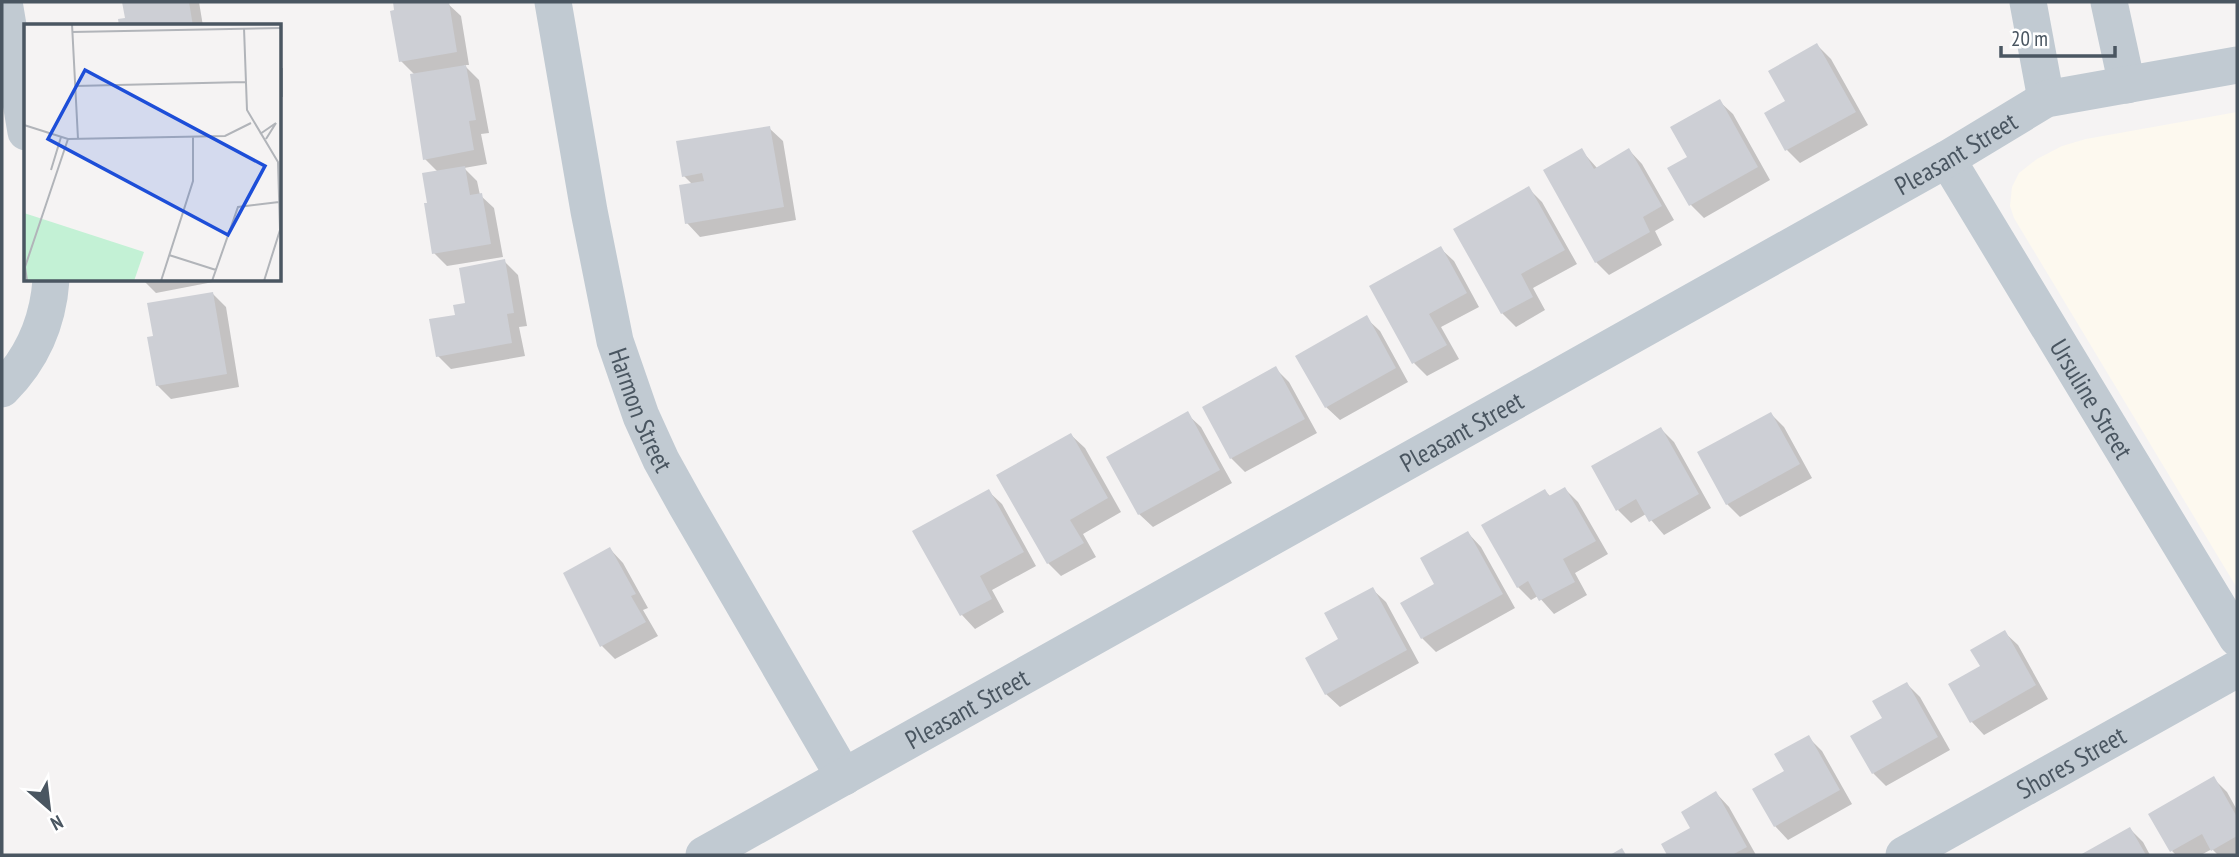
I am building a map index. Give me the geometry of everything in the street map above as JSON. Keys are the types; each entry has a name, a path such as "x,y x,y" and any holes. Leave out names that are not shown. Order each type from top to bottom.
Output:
{"street":[{"path":"4,2 24,120"},
{"name":"Harmon Street","path":"553,2 589,211 615,341 641,416 686,505 844,777"},
{"path":"2028,2 2046,99"},
{"path":"2109,2 2127,85"},
{"name":"Pleasant Street","path":"704,855 1947,159 2046,99 2237,65"},
{"name":"Ursuline Street","path":"1947,159 2237,638"},
{"path":"2,389 20,369 34,346 44,321 51,282"},
{"name":"Shores Street","path":"1904,855 2237,669"}],"shaded area":[{"path":"2237,112 2237,588 2014,218 2010,206 2012,187 2019,173 2037,159 2062,146 2086,139"}],"building":[{"path":"122,2 189,2 193,24 119,24 118,19 125,18"},
{"path":"393,2 449,2 457,52 399,62 390,11 394,10"},
{"path":"1817,43 1856,112 1785,151 1764,113 1785,101 1768,71"},
{"path":"466,65 476,120 469,121 474,150 423,160 410,74"},
{"path":"1720,99 1758,167 1689,206 1667,168 1687,157 1670,127"},
{"path":"770,126 784,207 685,224 679,185 704,181 702,173 682,177 676,141"},
{"path":"1582,148 1594,169 1629,148 1662,206 1643,217 1650,232 1595,263 1543,170"},
{"path":"465,166 470,195 482,193 491,244 432,254 422,173"},
{"path":"1529,186 1565,250 1521,274 1533,297 1501,314 1453,229"},
{"path":"1441,246 1467,293 1429,314 1447,345 1412,364 1369,286"},
{"path":"505,259 514,313 507,314 512,343 436,357 429,319 455,315 453,305 465,303 459,268"},
{"path":"213,292 227,374 156,386 147,337 153,336 147,303"},
{"path":"1367,315 1396,368 1325,408 1295,356"},
{"path":"1276,366 1305,419 1230,459 1202,407"},
{"path":"1188,411 1220,470 1138,515 1106,457"},
{"path":"1771,412 1800,464 1726,505 1697,452"},
{"path":"1661,427 1699,494 1649,522 1636,499 1616,511 1591,466"},
{"path":"1071,433 1108,498 1070,520 1084,543 1047,564 996,475"},
{"path":"1565,487 1596,541 1563,559 1575,582 1539,601 1528,581 1517,588 1481,525 1545,489 1549,496"},
{"path":"989,489 1024,552 980,576 992,599 960,616 912,531"},
{"path":"1468,531 1503,594 1421,639 1400,603 1434,584 1420,558"},
{"path":"610,547 636,594 631,596 646,622 600,647 563,573"},
{"path":"1373,587 1407,650 1325,695 1305,658 1338,639 1324,613"},
{"path":"2005,630 2036,685 1970,723 1948,684 1980,666 1970,650"},
{"path":"1907,682 1938,737 1872,774 1850,736 1882,718 1872,701"},
{"path":"1809,735 1840,790 1774,827 1752,789 1784,771 1774,754"},
{"path":"2214,776 2237,817 2237,836 2211,851 2202,834 2170,852 2148,814"},
{"path":"1716,791 1747,847 1732,855 1667,855 1661,844 1690,828 1681,812"},
{"path":"2130,827 2146,855 2080,855"},
{"path":"1622,848 1626,855 1610,855"}]}
